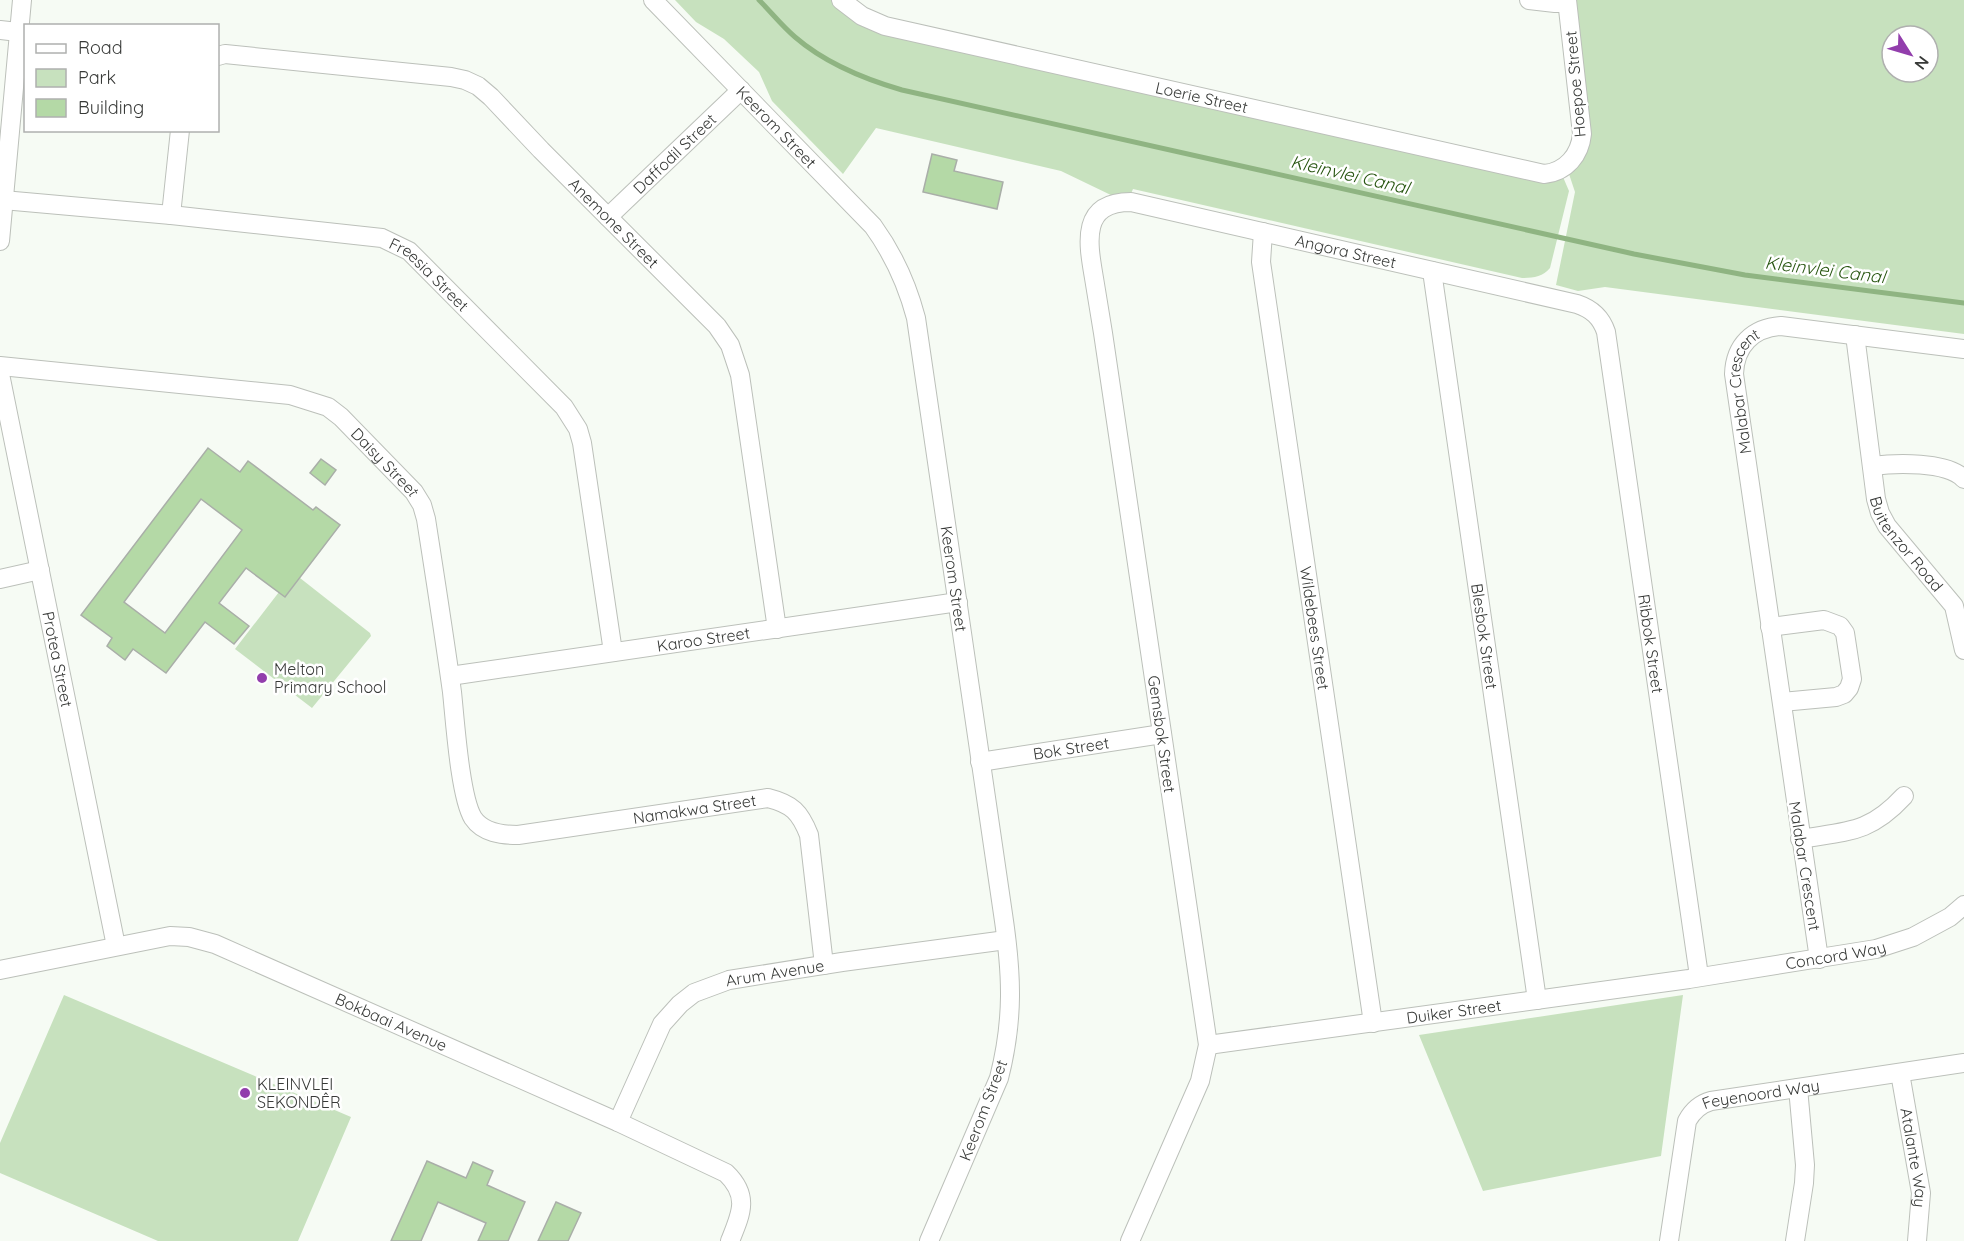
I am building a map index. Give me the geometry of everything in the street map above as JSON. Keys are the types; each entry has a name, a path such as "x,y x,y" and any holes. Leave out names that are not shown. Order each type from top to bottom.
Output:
{"street":[{"path":"0,241 9,31 22,0"},
{"name":"Keerom Street","path":"653,0 873,226 904,280 916,318 1011,987 1010,1023 1001,1069 988,1107 929,1241"},
{"name":"Loerie Street","path":"841,0 873,22 909,32 1538,174 1556,172 1567,165"},
{"path":"1529,0 1555,3 1567,1"},
{"name":"Hoepoe Street","path":"1567,1 1582,134 1578,151 1567,165"},
{"name":"Anemone Street","path":"219,56 225,54 465,80 478,86 717,326 736,359 742,387 777,629"},
{"name":"Daffodil Street","path":"608,217 741,90"},
{"path":"171,215 180,132"},
{"name":"Freesia Street","path":"3,200 171,215 382,238 409,250 564,407 578,429 613,652"},
{"name":"Angora Street","path":"1097,216 1113,205 1131,202 1577,304 1594,312"},
{"name":"Gemsbok Street","path":"1097,216 1092,224 1088,243 1208,1045 1200,1081 1130,1241"},
{"name":"Wildebees Street","path":"1263,232 1261,262 1373,1023"},
{"name":"Blesbok Street","path":"1432,271 1537,1000"},
{"name":"Ribbok Street","path":"1594,312 1604,324 1606,332 1699,976"},
{"name":"Malabar Crescent","path":"1819,959 1734,374 1736,357 1744,342 1770,326 1964,349"},
{"name":"Buitenzor Road","path":"1855,335 1861,397 1880,513 1887,526 1959,605"},
{"name":"Daisy Street","path":"0,366 290,395 328,407 341,417 401,477 422,505 450,676 467,803 473,819 492,833 505,835"},
{"name":"Protea Street","path":"0,374 116,946"},
{"path":"1872,466 1919,465 1955,472 1964,480"},
{"path":"0,579 40,570"},
{"name":"Karoo Street","path":"450,676 957,602"},
{"path":"1959,605 1964,650"},
{"path":"1770,627 1824,620 1840,626 1845,633 1852,679 1850,688 1844,694 1836,697 1782,702"},
{"name":"Bok Street","path":"980,762 1162,734"},
{"path":"1800,838 1861,829 1890,811 1904,796"},
{"name":"Namakwa Street","path":"505,835 518,835 768,798 783,802 794,809 809,835 824,965"},
{"name":"Concord Way","path":"1699,976 1876,949 1913,937 1950,916 1964,905"},
{"name":"Bokbaai Avenue","path":"0,970 170,936 189,937 215,944 618,1122 726,1173 735,1183 741,1197 741,1215 730,1241"},
{"name":"Arum Avenue","path":"618,1122 662,1024 687,999 703,989 729,980 1006,940"},
{"name":"Duiker Street","path":"1208,1045 1699,976"},
{"name":"Feyenoord Way","path":"1669,1241 1687,1121 1695,1109 1711,1101 1964,1063"},
{"name":"Atalante Way","path":"1900,1073 1920,1193 1917,1241"},
{"path":"1795,1241 1805,1165 1798,1088"}],"green space":[{"path":"675,0 831,0 838,6 1563,177 1569,191 1550,268 1538,276 1522,278 1133,189 1130,196 1115,197 1061,171 876,128 843,174 772,101 759,72 724,39 696,22"},
{"path":"1574,0 1964,0 1964,334 1605,287 1578,291 1556,285 1575,192 1569,174 1576,168"},
{"path":"300,578 371,636 312,708 235,649 279,592 285,597"},
{"path":"64,995 351,1117 298,1241 158,1241 0,1173 0,1143"},
{"path":"1683,995 1661,1156 1483,1191 1419,1035"}],"building":[{"path":"932,154 957,160 954,171 1003,182 997,209 923,192"},
{"path":"208,448 240,472 248,461 313,510 316,507 340,525 285,597 246,568 219,603 249,626 234,644 205,622 166,673 133,649 125,660 107,646 112,638 81,615","holes":["201,499 242,530 165,633 124,602"]},
{"path":"321,459 336,470 325,485 310,473"},
{"path":"427,1161 466,1178 473,1162 493,1171 487,1185 525,1202 508,1241 478,1241 486,1223 438,1202 421,1241 391,1241"},
{"path":"556,1202 581,1213 568,1241 538,1241"}],"waterway":[{"name":"Kleinvlei Canal","path":"759,0 790,33 819,55 873,81 902,90 1634,254 1745,275 1964,303"}],"place":[{"name":"Melton Primary School","path":"262,678"},
{"name":"KLEINVLEI SEKONDÊR","path":"245,1093"}]}
